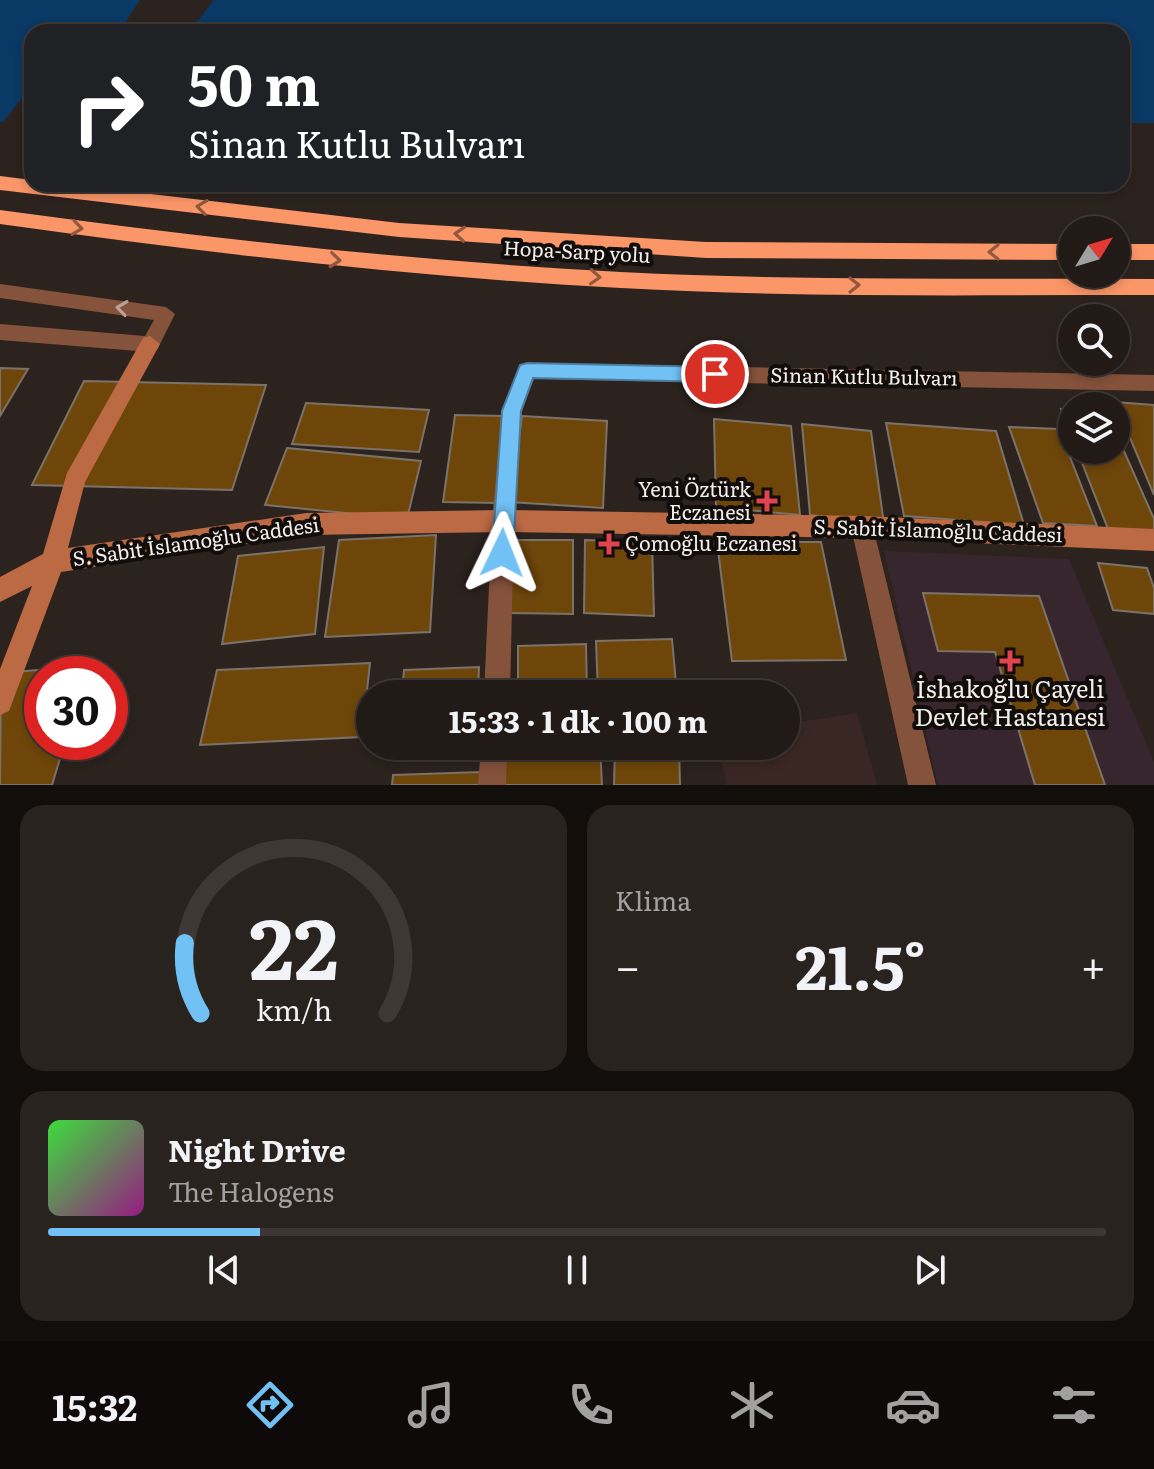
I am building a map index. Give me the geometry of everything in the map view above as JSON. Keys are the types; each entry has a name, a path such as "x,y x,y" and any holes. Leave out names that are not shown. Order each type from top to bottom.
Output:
{"highway":[{"path":"0,183 24,186"},
{"path":"76,192 399,230 706,250 1058,252"},
{"name":"Hopa-Sarp yolu","path":"0,217 341,261 533,274 712,284 1154,287"},
{"path":"1130,252 1154,252"}],"street":[{"path":"0,291 166,314 75,480 53,562 6,671 0,702"},
{"path":"0,332 150,344"},
{"name":"Sinan Kutlu Bulvarı","path":"503,521 512,411 527,371 1154,383"},
{"path":"497,680 503,521"},
{"name":"S. Sabit İslamoğlu Caddesi","path":"0,590 53,562 306,524 503,521 862,527 1154,540"},
{"path":"862,527 922,785"},
{"path":"492,785 493,760"}],"shaded area":[{"name":"İshakoğlu Çayeli Devlet Hastanesi","path":"884,551 1069,559 1154,762 1154,785 938,785"},
{"path":"857,713 877,785 726,785 722,760 800,760 800,722"}],"water":[{"path":"0,0 140,0 124,24 24,24 24,96 0,122"},
{"path":"214,0 1154,0 1154,123 1130,123 1130,24 195,24"}],"building":[{"path":"0,368 28,369 0,416"},
{"path":"84,381 266,385 232,490 32,485"},
{"path":"306,403 429,410 419,452 292,444"},
{"path":"1130,403 1154,405 1154,495 1130,438"},
{"path":"455,415 505,416 497,503 443,502"},
{"path":"522,416 607,421 603,508 510,502"},
{"path":"714,419 791,426 800,515 716,507"},
{"path":"886,423 996,431 1024,525 904,516"},
{"path":"802,424 871,431 884,524 810,515"},
{"path":"1009,427 1058,429 1058,464 1073,464 1097,526 1043,523"},
{"path":"287,448 421,461 407,519 265,505"},
{"path":"1082,464 1130,464 1154,519 1154,532 1108,529"},
{"path":"436,535 430,632 325,637 339,540"},
{"path":"510,540 573,540 573,614 506,613"},
{"path":"585,540 652,542 654,616 584,613"},
{"path":"717,542 821,542 846,660 732,661"},
{"path":"324,547 315,634 222,644 238,556"},
{"path":"1098,563 1147,568 1154,588 1154,614 1113,610"},
{"path":"923,593 1039,596 1105,785 1035,785 995,652 938,651"},
{"path":"672,639 676,680 597,680 596,641"},
{"path":"586,644 587,680 518,680 518,646"},
{"path":"370,663 368,680 356,680 356,737 200,745 217,670"},
{"path":"479,667 479,680 403,680 404,670"},
{"path":"24,671 24,760 60,760 52,785 0,785 1,673"},
{"path":"503,760 601,760 602,785 502,785"},
{"path":"615,760 679,760 680,785 614,785"},
{"path":"481,772 480,785 392,785 393,775"}],"place":[{"name":"Yeni Öztürk Eczanesi","path":"767,501"},
{"name":"Çomoğlu Eczanesi","path":"609,544"},
{"name":"İshakoğlu Çayeli Devlet Hastanesi","path":"1010,661"}],"route":[{"path":"502,553 512,411 527,371 715,374"}]}
